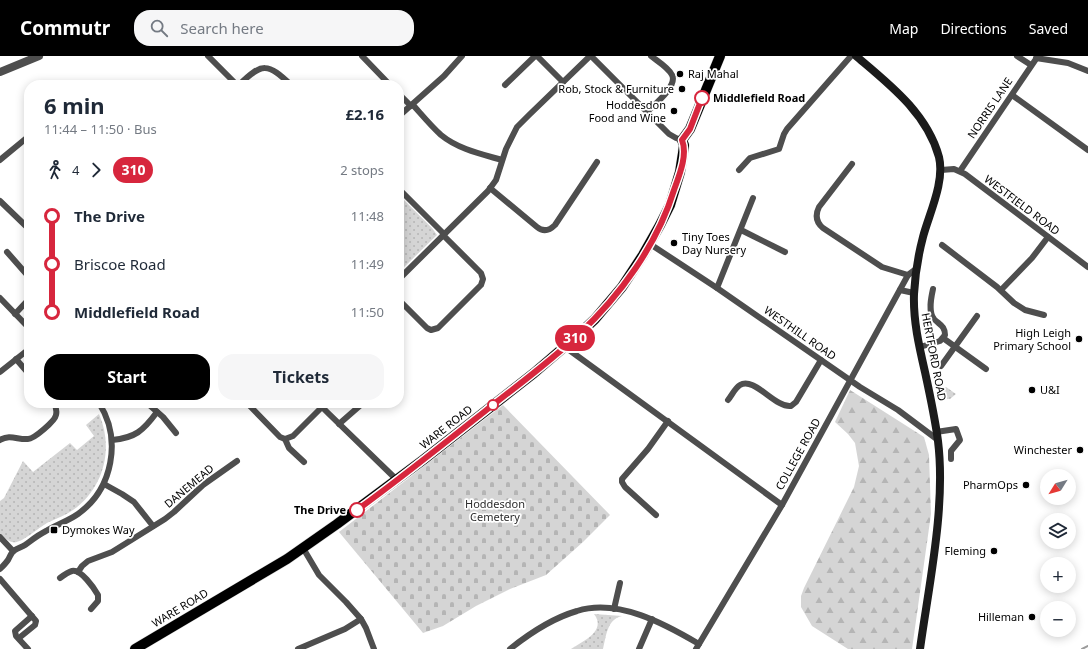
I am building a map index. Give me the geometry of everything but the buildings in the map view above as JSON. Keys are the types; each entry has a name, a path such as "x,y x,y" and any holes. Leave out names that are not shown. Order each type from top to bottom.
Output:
{"main road":[{"path":"682,140 690,129 720,56"},
{"name":"HERTFORD ROAD","path":"856,56 904,99 918,114 935,146 940,161 938,187 922,239 916,269 914,293 915,322 933,407 940,468 938,516 920,649"},
{"name":"WARE ROAD","path":"135,649 303,548 397,480 565,347 595,319 614,297 650,244 667,212 676,184 683,153 684,144 682,140"}],"street":[{"path":"0,72 39,56"},
{"path":"208,56 233,80"},
{"path":"362,56 385,80"},
{"path":"404,112 444,76 462,56"},
{"path":"505,85 536,56 563,82"},
{"path":"404,274 490,188 497,176 511,138 522,121 591,56 673,136 682,140"},
{"path":"647,112 664,96 673,80 669,72 651,56"},
{"path":"739,170 750,158 779,149 784,134 787,130 851,56"},
{"path":"1017,56 1031,65"},
{"path":"1037,57 1068,63 1088,70"},
{"name":"NORRIS LANE","path":"960,171 1037,57"},
{"path":"243,80 251,73 265,68 276,72 285,80"},
{"path":"1012,95 1088,150"},
{"path":"404,99 447,139 466,149 502,160"},
{"path":"0,160 24,140"},
{"path":"490,188 537,227 543,230 548,230 555,226 597,162"},
{"path":"852,164 819,207 817,212 818,221 823,228 882,268 908,275"},
{"path":"940,170 954,169 960,171"},
{"name":"WESTFIELD ROAD","path":"960,171 1088,267"},
{"path":"404,194 481,273 483,277 482,283 438,328 433,330 427,328 404,305"},
{"path":"717,288 753,198"},
{"path":"0,201 24,223"},
{"path":"741,230 785,252"},
{"path":"1001,290 1032,258 1048,237"},
{"name":"WESTHILL ROAD","path":"650,244 717,288 850,380 937,436"},
{"path":"942,245 1001,290 1011,301 1020,307 1044,315"},
{"path":"7,252 24,271"},
{"name":"COLLEGE ROAD","path":"697,646 782,505 908,275 916,269"},
{"path":"920,347 936,343 945,335 943,326 933,318 932,315 931,301 933,289"},
{"path":"900,290 914,293"},
{"path":"0,298 24,323"},
{"path":"15,314 24,304"},
{"path":"941,366 977,316"},
{"path":"943,338 986,368"},
{"path":"565,347 782,505"},
{"path":"0,372 24,353"},
{"path":"16,360 24,369"},
{"path":"728,400 738,387 747,383 784,406 791,406 796,402 821,360"},
{"path":"0,440 8,437 26,439 34,437 55,419 57,413 56,408"},
{"path":"0,569 8,560 13,551 46,531 77,515 90,504 104,484 111,460 112,440 107,419 102,408"},
{"path":"153,408 176,433"},
{"path":"252,408 280,437 285,440 289,448 304,462"},
{"path":"285,440 293,436 319,408"},
{"path":"325,408 339,424 397,480"},
{"path":"339,424 357,408"},
{"path":"112,440 125,439 132,436 149,423 157,412"},
{"path":"656,515 625,487 622,479 668,421"},
{"path":"937,436 956,429 960,440 951,451 951,459"},
{"name":"DANEMEAD","path":"78,572 88,561 112,552 174,512 207,481 237,461"},
{"path":"104,484 134,502 153,526"},
{"path":"0,537 13,551"},
{"path":"303,548 320,575 360,619 366,628 374,649"},
{"path":"60,578 69,572 78,572 98,595 98,601 91,609"},
{"path":"0,579 35,619 36,624 19,638 28,649"},
{"path":"614,609 620,583"},
{"path":"510,649 542,627 577,611 595,608 632,612 652,619 697,646"},
{"path":"298,649 345,629 360,619"},
{"path":"639,649 652,619"}],"green space":[{"path":"404,200 432,228 437,235 404,267"},
{"path":"946,387 956,394 950,399 943,399 940,395 940,388"},
{"path":"850,390 924,437 929,455 931,514 912,649 848,649 812,626 801,607 801,596 804,588 854,487 859,466 855,443 835,422"},
{"name":"Hoddesdon Cemetery","path":"503,405 610,515 583,542 546,575 510,589 476,606 443,626 423,633 339,532"},
{"path":"99,414 106,440 106,454 99,479 84,501 73,510 45,524 20,541 12,542 7,540 0,533 0,501 4,498 23,461 33,472 70,443 77,450 94,436 86,425"},
{"path":"594,614 622,616 613,621 610,625 606,634 603,649 571,649 587,639 596,630 598,626"}],"waterway":[{"path":"1082,649 1088,646"}],"bus line":[{"name":"310","path":"357,510 524,381 565,347 590,324 607,305 636,267 667,212 681,168 684,149 682,140 690,129 702,98"}],"place":[{"name":"Raj Mahal","path":"680,74"},
{"name":"Rob, Stock & Furniture","path":"682,89"},
{"name":"Middlefield Road","path":"702,98"},
{"name":"Hoddesdon Food and Wine","path":"674,111"},
{"name":"Tiny Toes Day Nursery","path":"674,243"},
{"name":"High Leigh Primary School","path":"1079,339"},
{"name":"U&I","path":"1032,390"},
{"name":"Winchester","path":"1080,450"},
{"name":"PharmOps","path":"1026,485"},
{"name":"The Drive","path":"357,510"},
{"name":"Dymokes Way","path":"54,530"},
{"name":"Fleming","path":"994,551"},
{"name":"Hilleman","path":"1032,617"}]}
